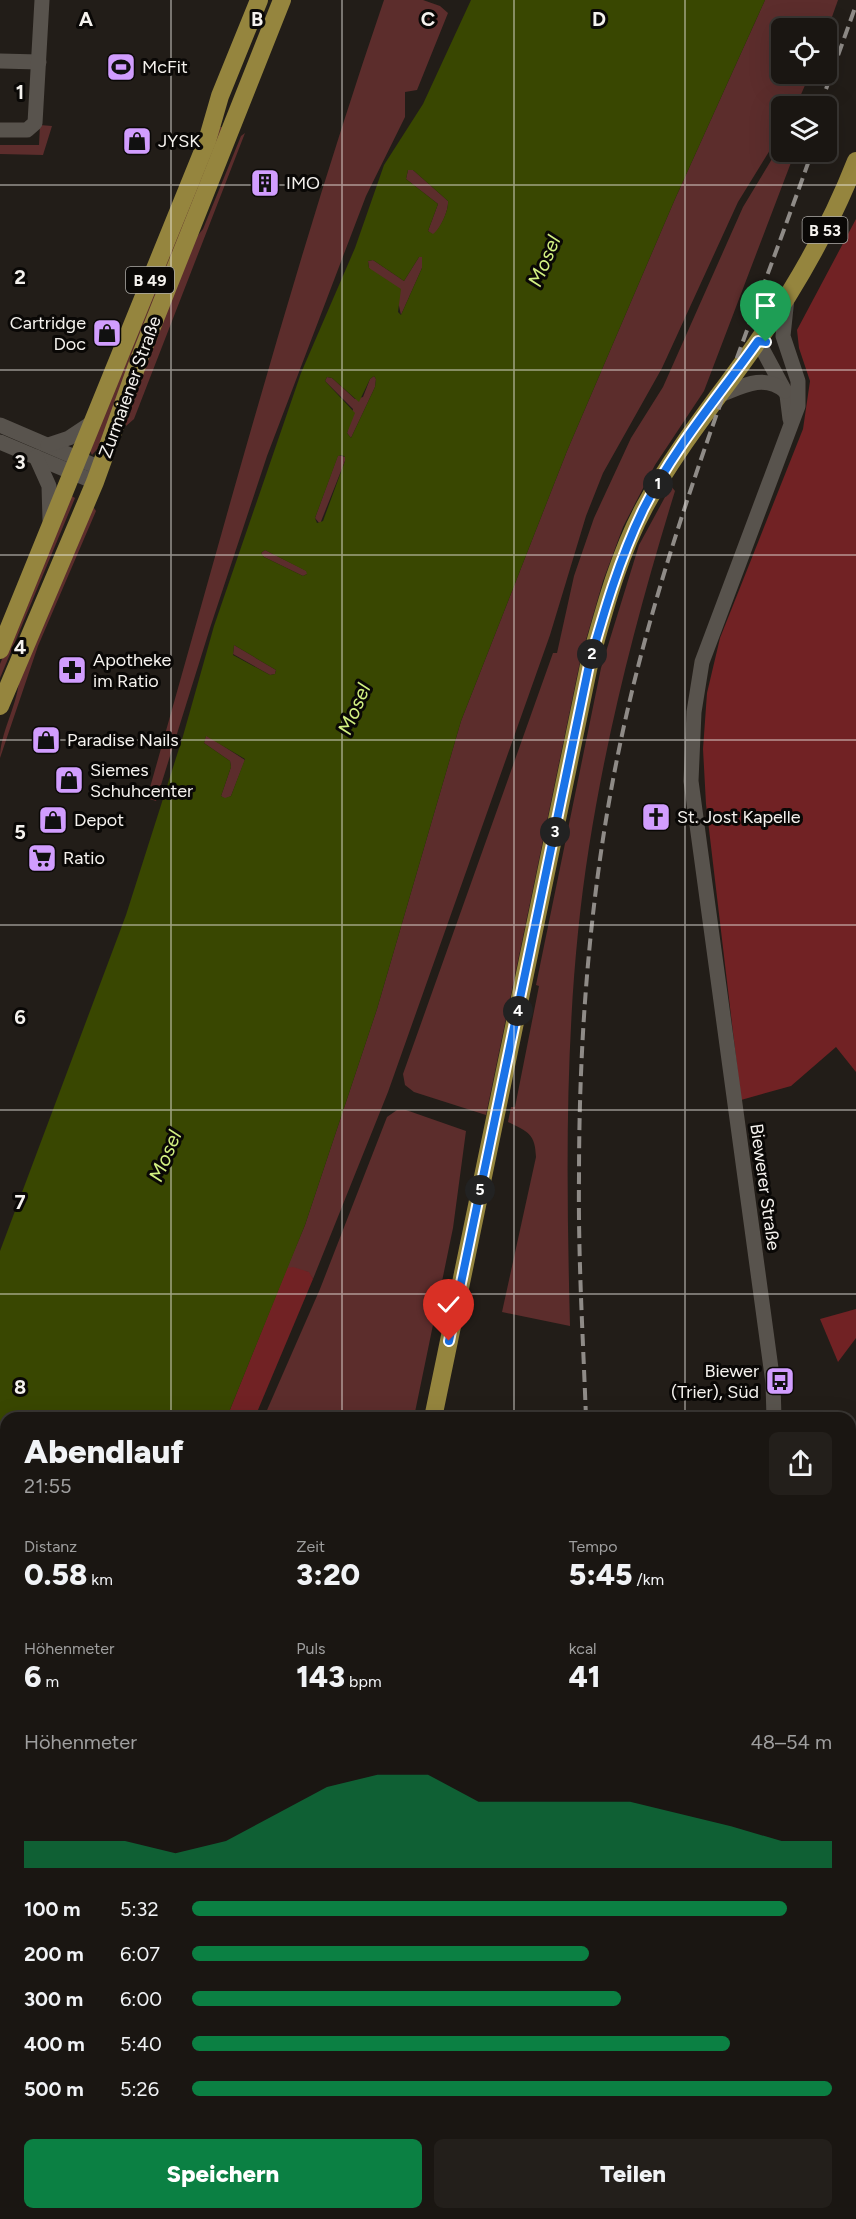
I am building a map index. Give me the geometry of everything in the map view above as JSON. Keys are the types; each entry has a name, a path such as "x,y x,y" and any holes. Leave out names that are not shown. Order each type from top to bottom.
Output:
{"main road":[{"name":"Zurmaiener Straße","path":"0,650 77,466 207,141 220,96 258,0"},
{"name":"Zurmaiener Straße","path":"0,706 98,475 140,357 282,0"},
{"name":"B 53","path":"434,1412 589,665 618,567 635,527 666,470 754,347 788,295 826,228 856,161"}],"street":[{"path":"0,130 27,130 35,123 42,0"},
{"path":"0,61 39,62"},
{"name":"Biewerer Straße","path":"774,1412 773,1383 691,781 694,712 702,662 796,413 799,393 796,374 783,336 788,295"},
{"path":"789,354 772,344 754,347 785,391 789,404 790,428"},
{"path":"718,396 764,381 773,383 785,391"},
{"path":"48,445 69,438 95,421"},
{"path":"0,425 48,445 77,466"},
{"path":"0,442 36,457 77,466 98,475"},
{"path":"36,457 51,497 49,532"}],"shaded area":[{"path":"384,0 423,0 440,6 448,13 417,90 405,92 405,117 366,196 267,456 156,801 147,798 232,498 320,198"},
{"path":"765,0 838,0 832,18 771,18 771,84 806,84 800,96 771,96 771,148 738,202 662,368 603,473 586,516 550,635 388,1092 313,1279 308,1272 287,1268 305,1225 377,1009 461,721 567,451 675,199"},
{"path":"40,125 52,126 43,155 0,154 0,145 39,145"},
{"path":"219,127 224,127 100,446 92,455 90,451"},
{"path":"245,133 134,419 126,426 125,418 191,244 203,229 241,136"},
{"path":"771,161 791,162 704,391 655,465 623,527 603,581 581,657 486,1115 414,1092 405,1085 403,1074 553,653 557,653 574,576 594,518 631,438 663,387 743,207"},
{"path":"408,170 413,170 448,201 444,220 433,235 428,231 438,204 406,179"},
{"path":"856,219 856,1072 836,1047 791,1086 741,1100 706,804 703,749 707,693 720,638 803,429 810,381 799,348 797,330"},
{"path":"419,257 422,257 422,268 401,315 399,306 369,268 368,261 373,260 404,281"},
{"path":"374,376 375,387 351,438 347,433 353,409 325,381 327,377 332,378 355,399 363,397 370,379"},
{"path":"338,455 345,457 345,461 320,524 315,518"},
{"path":"671,486 675,491 637,623 605,757 581,906 571,1026 569,1086 570,1326 502,1312 536,1157 532,1138 521,1128 508,1122 511,1107 515,1107 539,986 536,985 601,668 639,545"},
{"path":"70,495 75,498 0,678 0,664"},
{"path":"92,505 96,511 38,646 0,758 19,682"},
{"path":"265,550 307,571 307,574 303,576 264,557 261,553"},
{"path":"234,645 276,670 275,674 270,675 233,654"},
{"path":"206,735 245,760 231,796 225,799 221,796 231,767 230,761 204,743"},
{"path":"397,1110 406,1110 466,1131 453,1228 415,1412 266,1412 320,1289 387,1117"},
{"path":"293,1267 309,1272 313,1279 257,1412 229,1412 287,1268"},
{"path":"856,1309 856,1338 838,1362 820,1319"}],"water":[{"name":"Mosel","path":"471,0 765,0 675,199 567,451 461,721 377,1009 305,1225 229,1412 0,1412 0,1251 126,915 183,736 214,626 301,373 355,248 384,165 423,104","holes":["408,170 413,170 448,201 444,219 433,234 428,231 438,204 406,179","419,257 422,257 422,268 401,315 398,312 401,289 369,268 368,261 373,260 404,281","374,376 376,379 375,387 351,438 347,433 355,413 325,381 327,377 332,378 359,402 370,379","338,456 345,457 345,461 323,521 317,523 315,518","265,550 306,571 307,574 303,576 264,557 261,553","234,645 276,670 275,674 270,675 233,655","206,736 245,759 231,796 225,798 221,796 231,767 230,761 204,743"]}],"railway":[{"path":"824,96 856,5"},
{"path":"586,1412 579,1236 581,1065 589,954 611,789 640,660 660,586 733,368 808,162"}],"place":[{"name":"McFit","path":"121,67"},
{"name":"JYSK","path":"137,141"},
{"name":"IMO","path":"265,183"},
{"name":"Cartridge Doc","path":"107,333"},
{"name":"Apotheke im Ratio","path":"72,670"},
{"name":"Paradise Nails","path":"46,740"},
{"name":"Siemes Schuhcenter","path":"69,780"},
{"name":"St. Jost Kapelle","path":"656,817"},
{"name":"Depot","path":"53,820"},
{"name":"Ratio","path":"42,858"},
{"name":"Biewer (Trier), Süd","path":"780,1381"}],"route":[{"path":"449,1341 589,665 618,567 644,508 666,470 758,341 766,342"}]}
